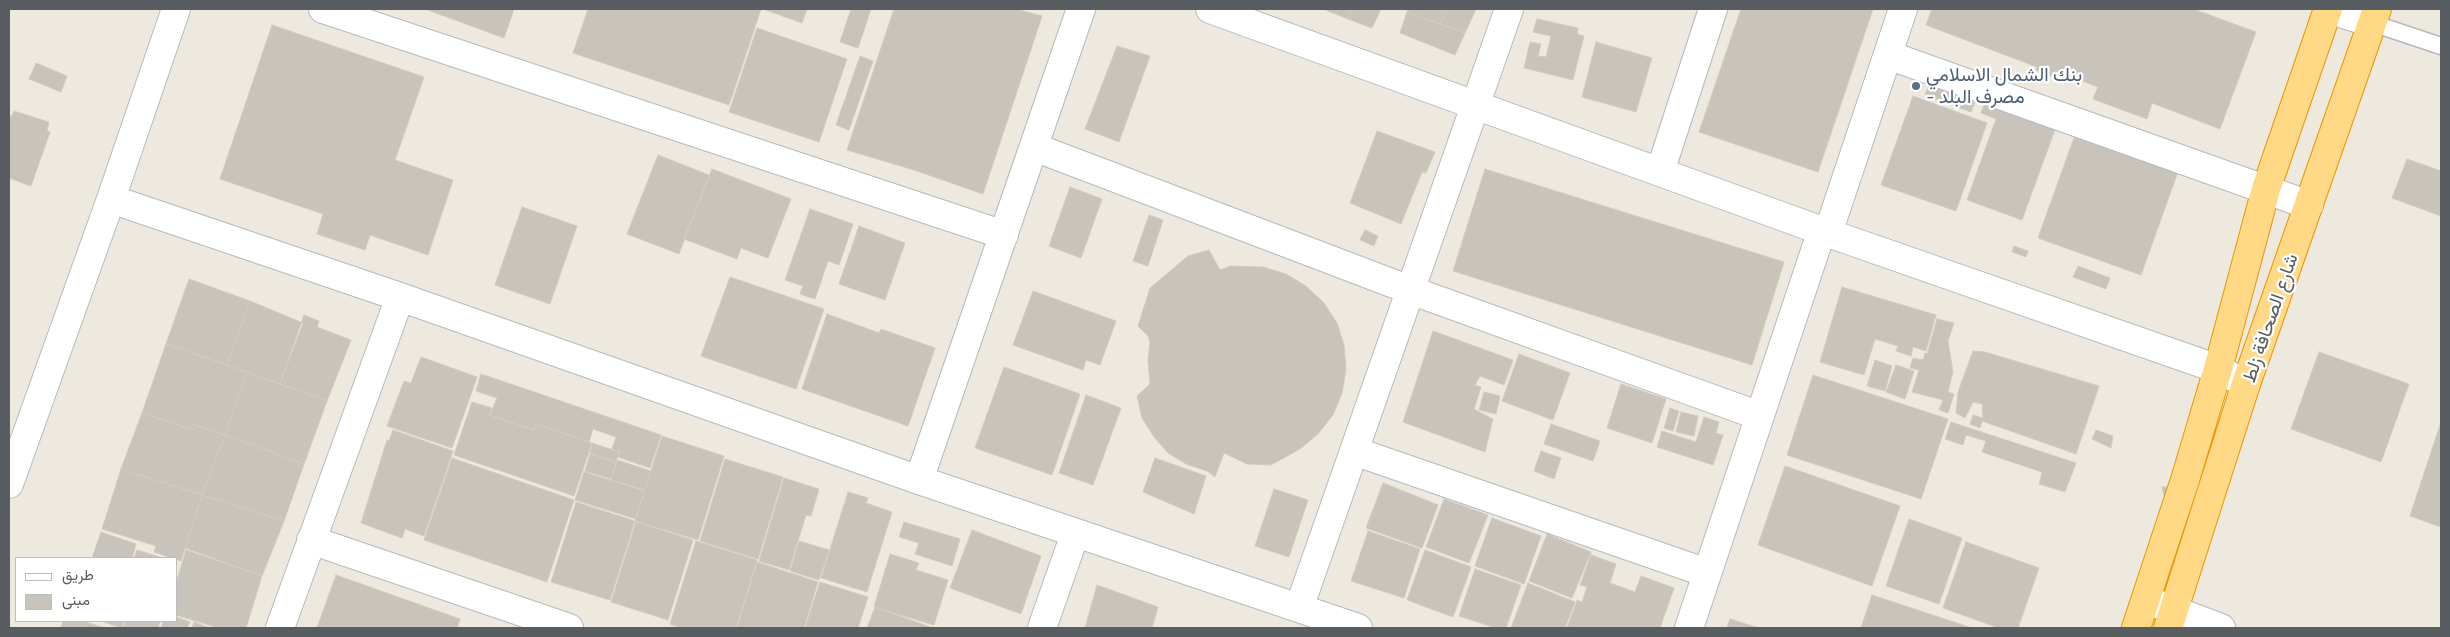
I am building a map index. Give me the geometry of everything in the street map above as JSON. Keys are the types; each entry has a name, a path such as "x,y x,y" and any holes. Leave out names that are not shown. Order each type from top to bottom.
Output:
{"highway":[{"name":"شارع الصحافة زلط","path":"2136,628 2147,600 2218,369 2266,189 2327,9"},
{"name":"شارع الصحافة زلط","path":"2171,620 2246,384 2374,16"}],"street":[{"path":"9,484 111,199 176,9"},
{"path":"323,9 1004,235"},
{"path":"919,480 1082,9"},
{"path":"1210,9 1825,231 2218,369 2246,384"},
{"path":"1300,608 1509,9"},
{"path":"1660,172 1712,9"},
{"path":"1688,628 1760,416 1903,9"},
{"path":"2327,9 2374,16"},
{"path":"1888,54 2309,205"},
{"path":"1034,147 1410,290 1760,416"},
{"path":"111,199 400,297 1075,534 1358,628"},
{"path":"280,628 400,297"},
{"path":"1354,451 1708,573"},
{"path":"1042,628 1075,534"},
{"path":"312,540 569,628"},
{"path":"2147,600 2171,620 2221,628"}],"lane":[{"path":"2374,16 2441,46"}],"building":[{"path":"425,9 514,9 504,38"},
{"path":"588,9 761,9 729,105 573,53"},
{"path":"763,9 807,9 802,23"},
{"path":"851,9 871,9 858,48 840,42"},
{"path":"894,9 1016,9 1042,16 983,194 914,170 847,150"},
{"path":"1323,9 1352,9 1348,19"},
{"path":"1352,9 1381,9 1372,28 1348,19"},
{"path":"1408,9 1447,9 1441,24 1407,12"},
{"path":"1447,9 1476,9 1465,33 1441,24"},
{"path":"1741,9 1873,9 1818,172 1699,132"},
{"path":"1932,9 2193,9 2256,32 2220,129 2152,103 2147,119 2093,99 2098,87 2056,71 2054,77 2036,70 2037,67 1926,25"},
{"path":"1407,12 1465,33 1455,55 1400,33"},
{"path":"1537,19 1578,28 1577,34 1584,36 1573,80 1524,68 1530,42 1541,44 1538,56 1546,57 1551,36 1533,32"},
{"path":"272,25 424,77 395,160 453,180 428,255 370,235 365,250 317,234 323,214 220,179"},
{"path":"757,28 847,59 819,142 729,112"},
{"path":"1596,42 1652,58 1636,112 1582,97"},
{"path":"1117,46 1150,56 1119,142 1085,129"},
{"path":"860,56 873,61 849,130 836,125"},
{"path":"36,63 67,76 61,92 29,79"},
{"path":"1930,82 1976,99 1971,112 1925,95"},
{"path":"1913,96 1987,123 1956,211 1881,185"},
{"path":"1986,99 2057,124 2022,220 1967,200 1996,119 1981,113"},
{"path":"14,111 49,122 47,131 50,132 31,186 9,178 9,116 11,117"},
{"path":"1377,131 1435,152 1426,173 1422,172 1401,224 1350,203"},
{"path":"2076,132 2179,169 2141,275 2038,238"},
{"path":"658,155 709,175 679,254 627,234"},
{"path":"2407,159 2441,171 2441,216 2392,198"},
{"path":"712,169 791,199 768,258 741,248 737,259 684,239"},
{"path":"1485,169 1784,262 1752,365 1453,271"},
{"path":"1070,187 1102,199 1081,258 1049,246"},
{"path":"522,207 577,226 550,304 495,285"},
{"path":"810,209 853,224 839,265 828,261 815,299 800,294 803,286 785,280"},
{"path":"1149,215 1163,220 1148,266 1133,261"},
{"path":"859,226 905,243 885,300 839,284"},
{"path":"1365,230 1378,236 1374,246 1360,240"},
{"path":"2014,246 2028,251 2026,257 2012,252"},
{"path":"1209,250 1220,270 1231,266 1263,267 1286,274 1306,286 1324,303 1337,323 1344,345 1346,369 1342,393 1333,415 1318,434 1300,449 1271,465 1247,464 1224,453 1215,477 1207,471 1186,464 1168,453 1154,437 1142,418 1137,396 1150,384 1148,360 1150,343 1148,336 1138,326 1150,288 1188,256"},
{"path":"2078,266 2110,278 2106,289 2073,277"},
{"path":"730,277 824,309 796,389 701,356"},
{"path":"189,279 250,301 227,365 166,344"},
{"path":"1842,287 1936,315 1926,351 1913,347 1911,356 1896,351 1898,346 1875,339 1864,375 1820,362"},
{"path":"1033,291 1116,321 1100,365 1086,360 1083,370 1013,345"},
{"path":"250,301 303,323 280,384 227,365"},
{"path":"827,314 879,333 881,329 935,348 908,426 802,389"},
{"path":"304,315 319,321 317,327 351,340 327,401 280,384"},
{"path":"1937,319 1954,323 1948,341 1953,372 1948,392 1954,394 1948,413 1939,410 1943,400 1912,392 1919,370 1910,368 1913,358 1923,360 1925,353 1927,354"},
{"path":"1433,331 1513,360 1504,385 1480,376 1475,385 1481,387 1474,409 1493,419 1485,452 1403,422"},
{"path":"166,344 247,372 225,435 192,424 190,429 142,413"},
{"path":"1973,351 1985,352 2099,386 2076,454 1982,421 1980,428 1970,424 1973,415 1983,418 1982,404 1973,402 1965,418 1956,413 1958,392"},
{"path":"2319,352 2409,384 2381,462 2291,429"},
{"path":"1519,354 1570,373 1553,420 1502,401"},
{"path":"421,357 477,377 452,448 387,426 404,381 411,383"},
{"path":"1875,360 1892,366 1885,391 1867,386"},
{"path":"1896,365 1914,371 1905,399 1886,392"},
{"path":"1004,367 1080,394 1052,475 975,448"},
{"path":"247,372 327,401 304,464 225,435"},
{"path":"481,374 661,435 650,468 618,457 620,452 612,449 616,437 593,429 589,442 536,424 533,430 490,415 497,398 476,391"},
{"path":"1813,375 1948,419 1921,499 1787,455"},
{"path":"1621,384 1666,399 1652,443 1607,428"},
{"path":"1484,392 1500,396 1496,414 1479,410"},
{"path":"1086,395 1121,408 1093,485 1059,473"},
{"path":"472,402 492,408 489,415 534,430 536,424 592,443 574,496 454,455"},
{"path":"1670,408 1679,411 1673,431 1664,428"},
{"path":"1681,412 1698,416 1694,436 1676,432"},
{"path":"142,413 190,429 192,424 225,435 202,495 121,469"},
{"path":"1704,417 1719,422 1716,433 1723,435 1713,465 1657,447 1662,431 1696,442"},
{"path":"1951,422 2076,463 2065,492 2039,484 2042,472 1982,452 1986,441 1966,435 1963,445 1945,439"},
{"path":"2441,422 2441,527 2410,516"},
{"path":"1551,424 1600,441 1593,461 1544,444"},
{"path":"393,430 453,451 424,536 405,529 402,538 361,523 387,440 389,441"},
{"path":"2096,430 2113,436 2111,448 2092,439"},
{"path":"225,435 304,464 284,521 202,495"},
{"path":"662,436 724,456 698,540 635,521"},
{"path":"592,443 619,452 616,462 590,453"},
{"path":"1541,451 1561,458 1554,479 1534,471"},
{"path":"590,454 616,462 611,479 585,471"},
{"path":"452,458 574,500 547,582 424,540"},
{"path":"1155,458 1206,476 1194,514 1143,492"},
{"path":"725,459 783,477 758,559 700,541"},
{"path":"617,460 651,471 645,490 611,480"},
{"path":"1785,466 1900,506 1872,586 1758,545"},
{"path":"121,469 202,495 181,561 178,560 178,557 169,557 154,552 156,546 102,529"},
{"path":"584,472 645,491 636,519 575,500"},
{"path":"784,478 819,489 811,516 806,515 789,570 759,561"},
{"path":"1383,483 1438,505 1422,548 1366,528"},
{"path":"2162,487 2168,487 2170,499 2165,500"},
{"path":"1274,489 1308,500 1289,557 1255,546"},
{"path":"848,492 868,498 866,503 892,512 867,592 821,578"},
{"path":"202,495 284,521 262,576 185,548"},
{"path":"1444,499 1488,515 1469,563 1426,547"},
{"path":"576,502 635,521 610,600 551,582"},
{"path":"1492,518 1541,536 1524,584 1475,566"},
{"path":"1909,519 1962,538 1939,604 1886,586"},
{"path":"636,522 693,540 668,620 611,602"},
{"path":"904,522 960,539 952,566 915,554 919,543 899,537"},
{"path":"972,530 1041,556 1021,614 950,588"},
{"path":"1368,531 1420,549 1404,598 1351,581"},
{"path":"101,532 136,544 132,557 92,557"},
{"path":"1547,534 1591,552 1572,598 1529,581"},
{"path":"696,541 757,560 736,628 682,628 670,624"},
{"path":"799,541 829,550 819,580 790,571"},
{"path":"1966,542 2039,568 2018,628 1999,628 1943,608"},
{"path":"137,550 160,557 134,557"},
{"path":"186,550 262,576 246,628 219,628 178,616 178,576"},
{"path":"1425,550 1471,567 1453,617 1407,600"},
{"path":"890,554 919,563 916,570 948,580 934,625 874,607"},
{"path":"1591,555 1616,564 1610,583 1635,592 1641,576 1674,588 1660,628 1567,628 1577,600 1582,602 1587,587 1580,585"},
{"path":"757,562 818,582 804,628 737,628"},
{"path":"1475,569 1521,585 1506,628 1496,628 1459,616"},
{"path":"336,575 460,619 457,628 317,628"},
{"path":"820,582 868,597 858,628 805,628"},
{"path":"1528,583 1575,602 1565,628 1511,628"},
{"path":"1097,585 1158,607 1152,628 1085,628"},
{"path":"1872,595 1972,628 1861,628"},
{"path":"875,607 933,628 867,628"},
{"path":"178,618 190,622 187,628 161,628 163,622 178,622"},
{"path":"1730,619 1759,628 1727,628"},
{"path":"63,622 86,622 105,628 61,628"},
{"path":"104,622 124,622 122,628"},
{"path":"126,622 160,622 158,628 123,628"},
{"path":"194,622 210,628 192,628"}],"place":[{"name":"بنك الشمال الاسلامي - مصرف البلد","path":"1916,86"}]}
